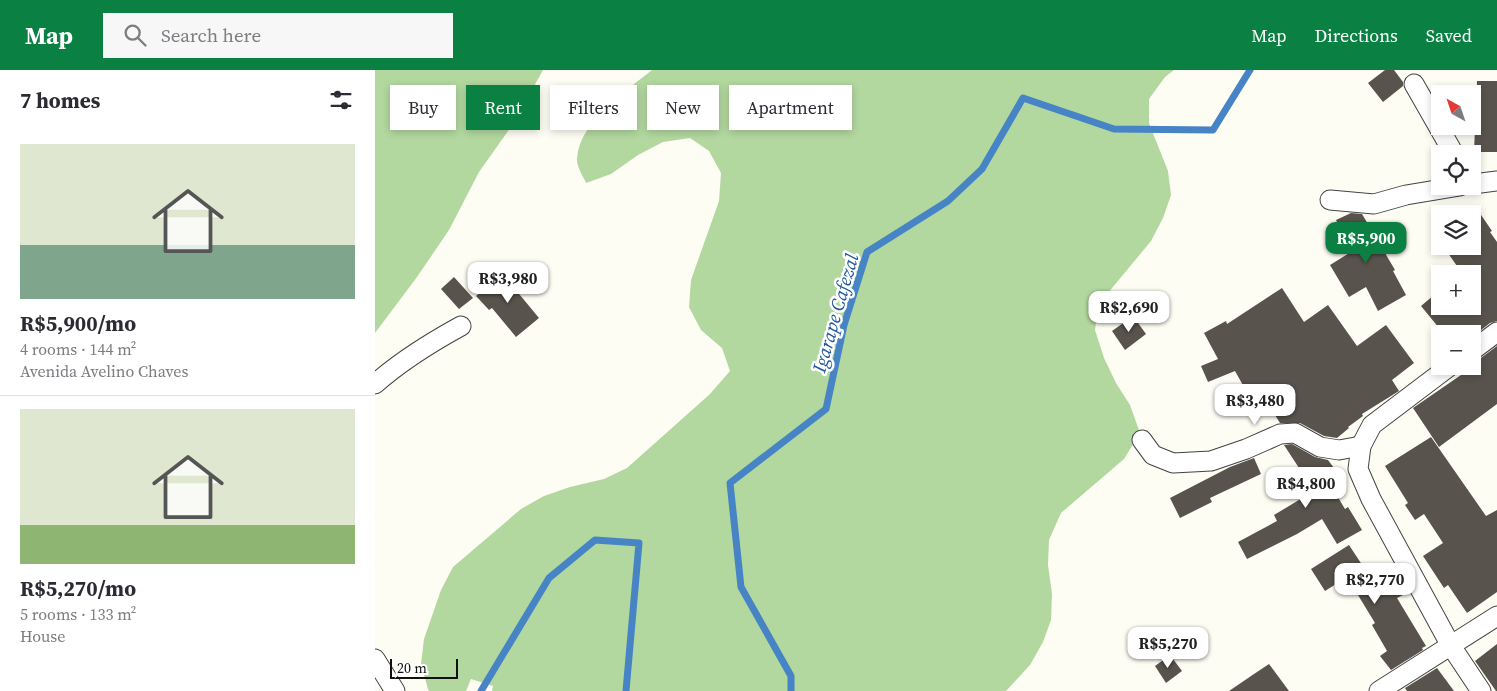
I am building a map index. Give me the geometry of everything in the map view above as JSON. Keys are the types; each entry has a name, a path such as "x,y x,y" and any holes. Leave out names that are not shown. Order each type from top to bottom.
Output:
{"street":[{"path":"1414,84 1449,145"},
{"path":"1330,200 1374,204 1406,195 1431,191"},
{"path":"375,384 396,365 461,326"},
{"path":"1481,344 1497,332"},
{"path":"1438,375 1372,425 1361,446 1358,469 1371,499 1451,646 1481,691"},
{"path":"1142,440 1153,455 1173,463 1211,461 1246,449 1280,434 1295,433 1320,447 1339,450 1361,446"},
{"path":"1379,691 1497,616"},
{"path":"375,660 395,691"}],"green space":[{"path":"375,70 543,70 535,85 466,85 466,130 509,130 479,172 449,230 375,333"},
{"path":"652,70 1174,70 1165,77 1149,99 1149,123 1168,171 1171,195 1163,218 1151,241 1098,305 1095,330 1104,358 1116,383 1130,405 1140,433 1124,459 1061,513 1049,540 1048,565 1052,594 1051,620 1043,642 1030,665 1006,691 492,691 493,686 471,679 466,691 429,691 421,664 424,639 441,590 453,567 521,509 544,496 570,487 604,479 627,468 710,394 730,371 722,348 701,330 689,307 691,280 719,201 721,173 709,151 690,138 663,142 638,155 611,174 586,183 580,171 577,158 580,144 588,130 637,130 637,85 633,85"}],"building":[{"path":"1385,70 1394,70 1403,82 1403,86 1383,102 1368,83"},
{"path":"1477,81 1497,81 1497,152 1481,152 1481,145 1474,145 1475,135 1481,135 1481,85 1477,85"},
{"path":"1351,213 1362,214 1395,270 1393,271 1406,295 1378,311 1366,287 1349,297 1330,265 1351,252 1336,220"},
{"path":"1481,215 1497,242 1497,321 1490,323 1481,330 1481,325 1437,325 1421,306 1431,298 1431,315 1481,315 1481,265 1456,265 1449,255 1481,255"},
{"path":"505,271 518,286 515,289 539,318 516,337 492,308 489,310 476,296"},
{"path":"454,277 473,298 459,309 441,289"},
{"path":"1282,288 1304,322 1328,305 1357,346 1386,325 1414,363 1392,380 1399,391 1362,414 1363,416 1337,438 1324,436 1300,423 1280,423 1265,399 1254,405 1235,371 1208,382 1201,366 1218,359 1204,333 1226,321 1227,324"},
{"path":"1133,316 1146,334 1125,350 1112,331"},
{"path":"1497,346 1497,404 1439,447 1413,408 1461,375 1481,375 1481,358"},
{"path":"1431,437 1486,516 1497,510 1497,592 1467,613 1448,585 1444,588 1423,556 1443,543 1424,514 1415,520 1405,505 1408,503 1385,466"},
{"path":"1292,444 1315,457 1328,460 1337,472 1327,479 1345,509 1348,507 1362,530 1337,544 1322,519 1247,559 1238,542 1277,521 1274,515 1314,491 1284,445"},
{"path":"1254,458 1261,474 1210,498 1212,502 1180,518 1170,498 1230,467"},
{"path":"1349,545 1376,586 1392,577 1403,595 1397,598 1426,646 1422,648 1423,650 1391,670 1380,656 1387,651 1372,625 1375,623 1347,577 1325,591 1311,569"},
{"path":"1497,644 1497,691 1496,691 1475,661"},
{"path":"1170,655 1182,671 1166,683 1155,666"},
{"path":"1269,664 1289,691 1229,691 1254,674"},
{"path":"1437,668 1454,691 1407,691 1405,688"}],"waterway":[{"name":"Igarape Cafezal","path":"791,691 791,676 741,587 730,483 826,409 844,325 867,252 948,201 982,169 1023,98 1114,129 1213,130 1250,70"},
{"name":"Igarape Cafezal","path":"481,691 549,578 595,540 639,543 626,691"}]}
